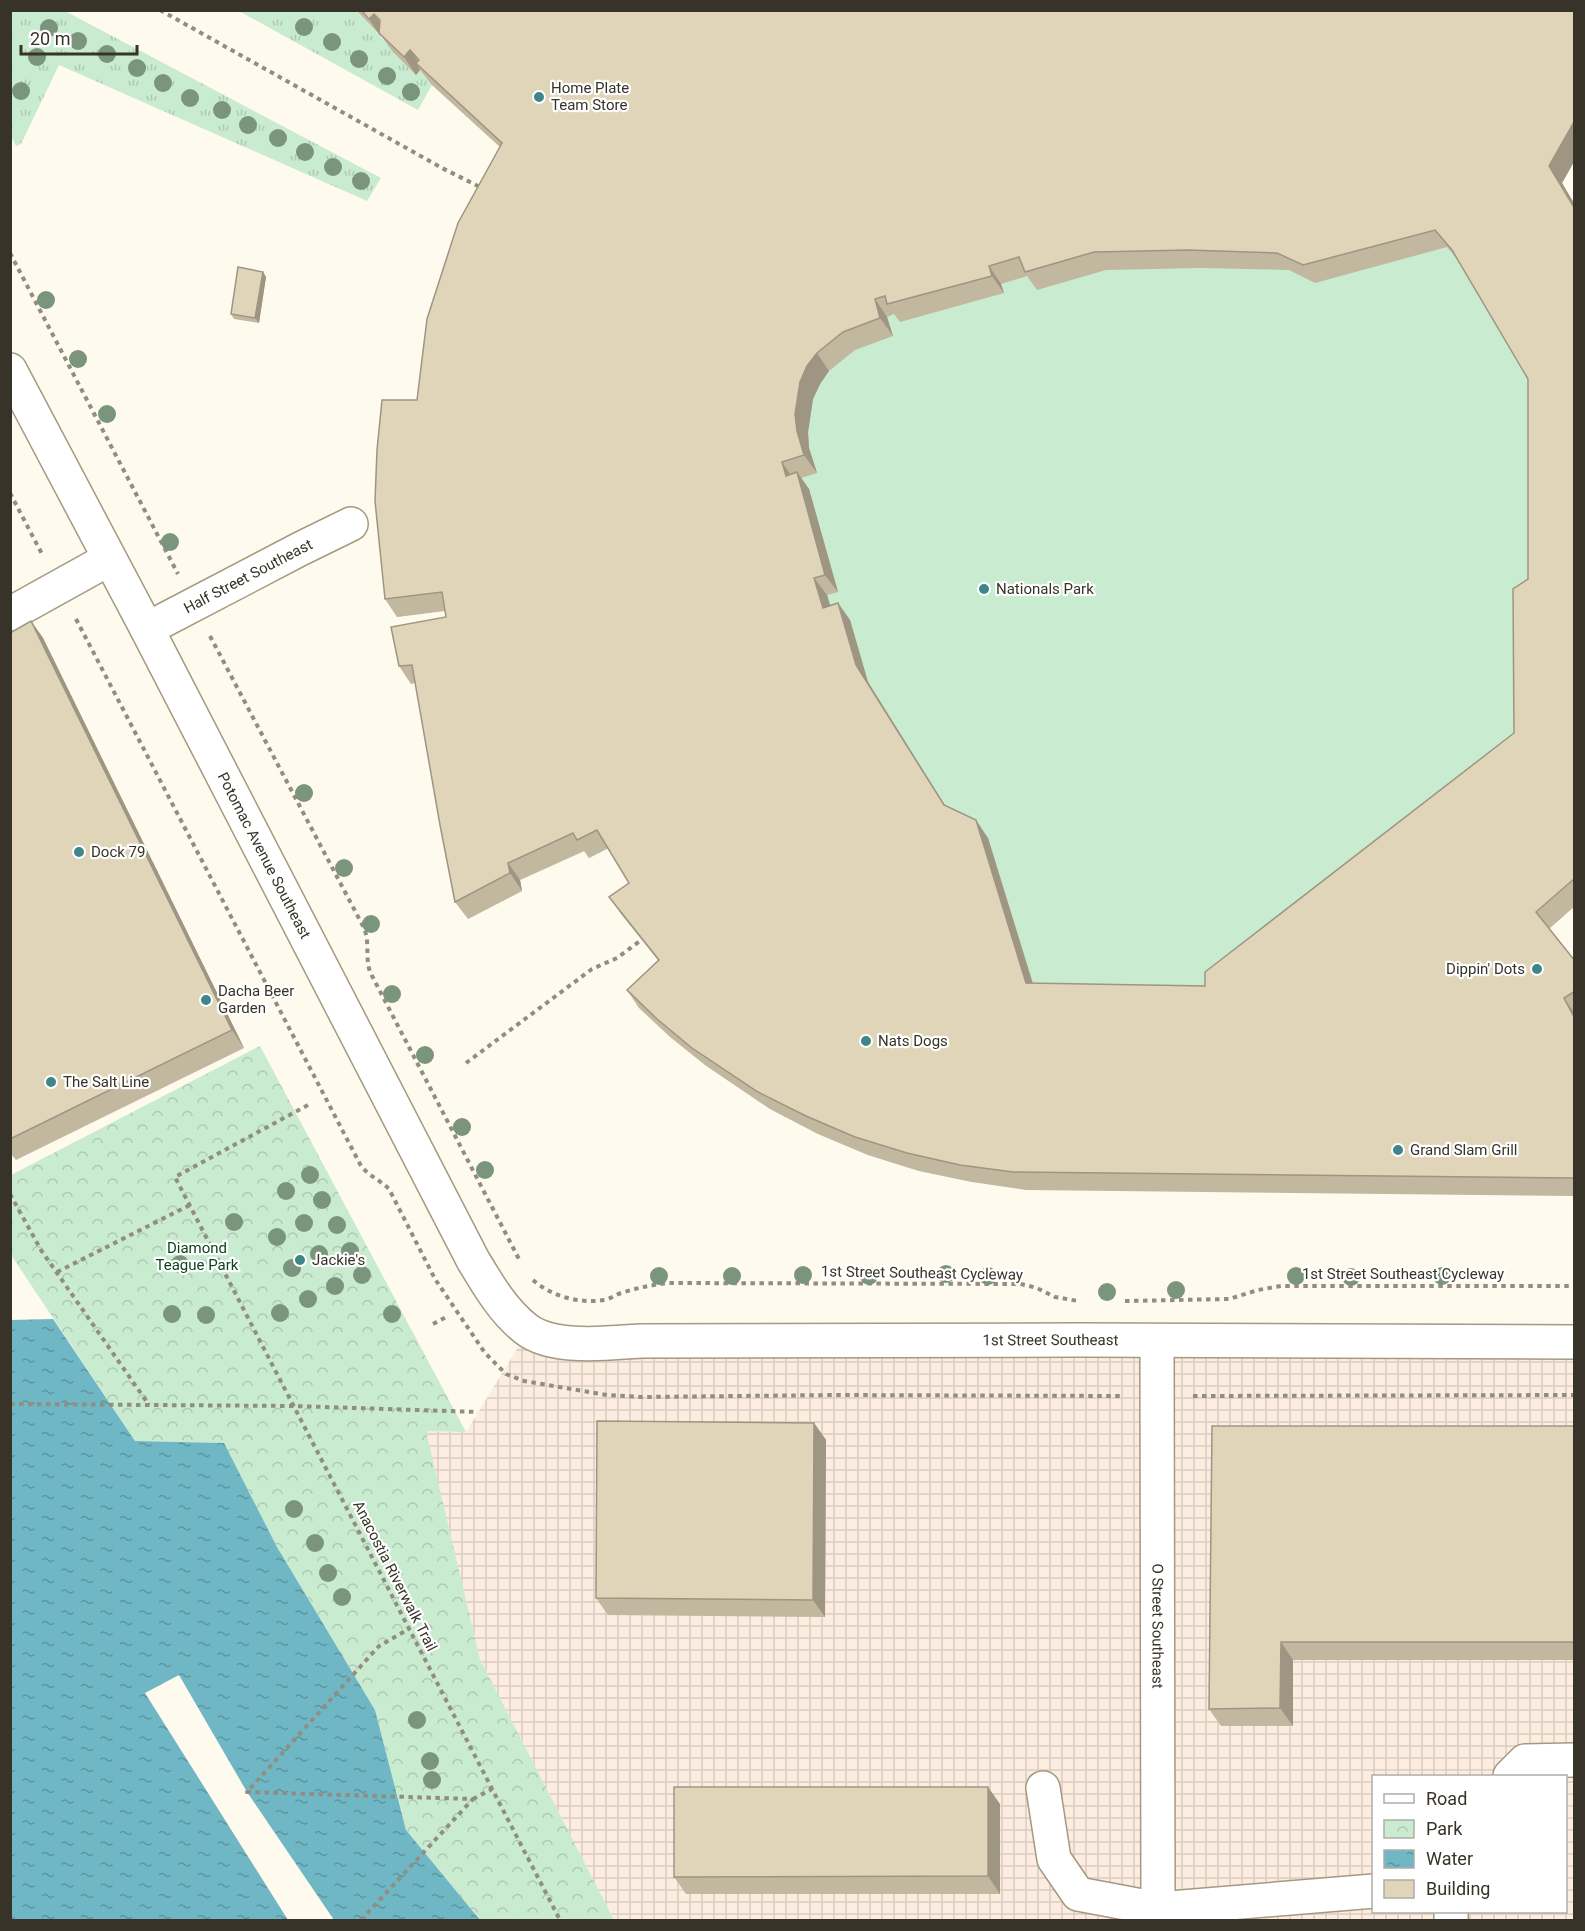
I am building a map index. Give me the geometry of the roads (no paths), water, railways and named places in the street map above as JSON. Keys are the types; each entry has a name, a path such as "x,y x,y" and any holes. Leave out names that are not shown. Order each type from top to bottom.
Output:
{"street":[{"name":"Potomac Avenue Southeast","path":"10,370 147,629 473,1260 492,1292 528,1331"},
{"name":"Half Street Southeast","path":"147,629 351,524"},
{"path":"10,614 109,559"},
{"name":"1st Street Southeast","path":"528,1331 548,1338 584,1343 676,1341 1575,1342"},
{"name":"O Street Southeast","path":"1157,1341 1158,1909"},
{"path":"1511,1775 1525,1761 1575,1760"},
{"path":"1043,1788 1054,1859 1078,1894 1158,1909 1372,1891"}],"water":[{"path":"53,1319 135,1441 224,1443 277,1547 375,1710 406,1830 480,1920 11,1920 10,1320"}],"place":[{"name":"Home Plate Team Store","path":"539,97"},
{"name":"Nationals Park","path":"984,589"},
{"name":"Dock 79","path":"79,852"},
{"name":"Dippin' Dots","path":"1537,969"},
{"name":"Dacha Beer Garden","path":"206,1000"},
{"name":"Nats Dogs","path":"866,1041"},
{"name":"The Salt Line","path":"51,1082"},
{"name":"Grand Slam Grill","path":"1398,1150"},
{"name":"Jackie's","path":"300,1260"}],"park label":[{"name":"Diamond Teague Park","path":"197,1256"}]}
